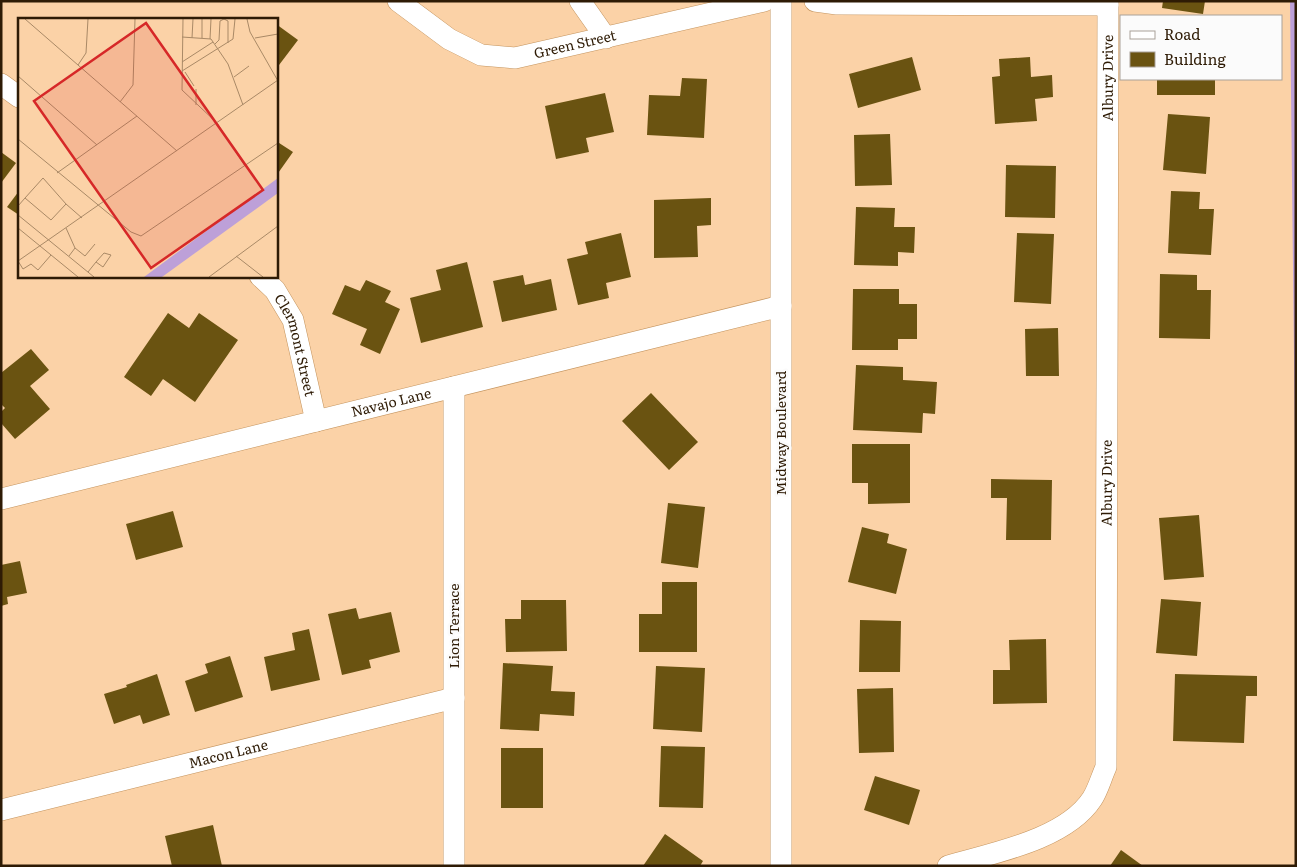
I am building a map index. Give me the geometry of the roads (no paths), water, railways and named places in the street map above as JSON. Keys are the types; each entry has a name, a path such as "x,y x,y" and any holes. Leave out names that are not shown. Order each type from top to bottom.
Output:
{"street":[{"name":"Green Street","path":"398,1 449,39 481,55 516,58 764,1"},
{"path":"580,1 606,38"},
{"name":"Midway Boulevard","path":"781,1 781,866"},
{"path":"815,1 837,4 1108,3"},
{"name":"Albury Drive","path":"948,866 1036,840 1068,825 1092,800 1106,767 1108,3"},
{"path":"1,84 18,96"},
{"name":"Clermont Street","path":"262,278 275,290 293,320 316,421"},
{"name":"Navajo Lane","path":"1,499 781,306"},
{"name":"Lion Terrace","path":"454,387 454,866"},
{"name":"Macon Lane","path":"1,810 454,698"}]}
